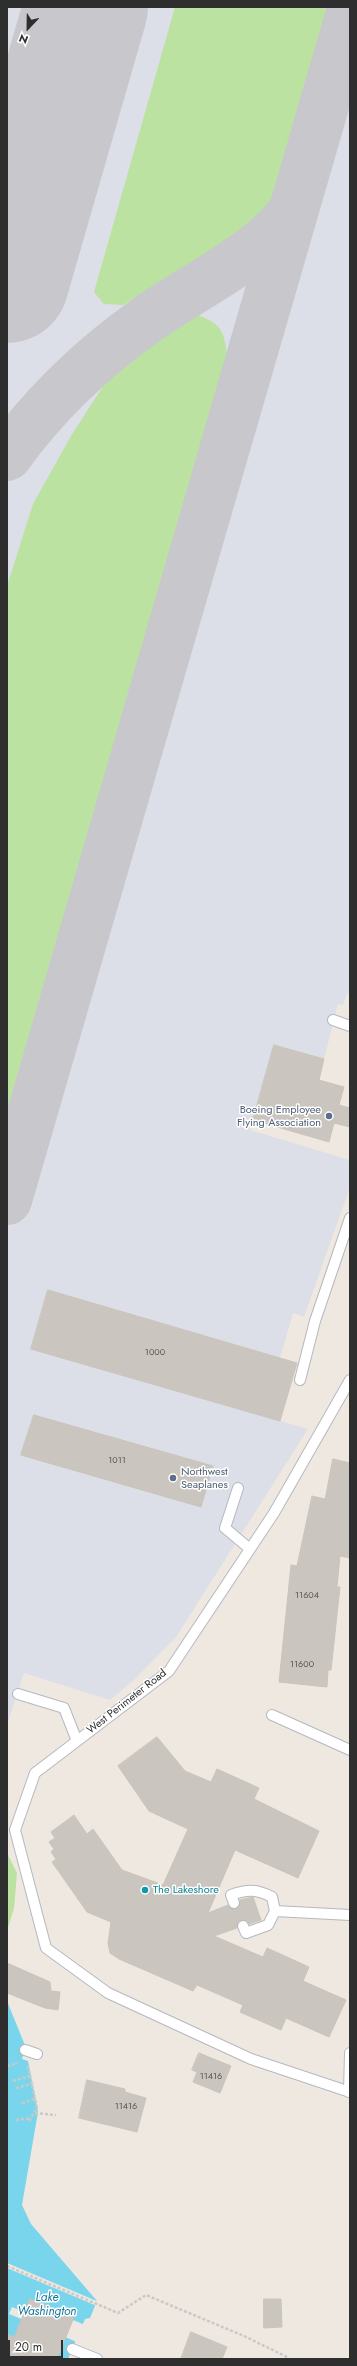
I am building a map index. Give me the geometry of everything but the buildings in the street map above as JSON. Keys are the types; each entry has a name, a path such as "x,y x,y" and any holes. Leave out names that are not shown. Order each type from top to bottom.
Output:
{"lane":[{"path":"333,1020 350,1026"},
{"path":"300,1380 315,1321 350,1218"},
{"name":"West Perimeter Road","path":"350,1380 278,1506 169,1670 35,1773 12,1838 46,1948 108,1993 251,2059 350,2092"},
{"path":"238,1488 225,1528 250,1549"},
{"path":"18,1694 64,1708 77,1741"},
{"path":"272,1715 350,1750"},
{"path":"234,1903 231,1895 245,1890 261,1891 272,1897 275,1911 268,1925 246,1933 243,1926"},
{"path":"275,1911 350,1915"},
{"path":"25,2050 37,2054"},
{"path":"350,2053 350,2092"},
{"path":"72,2349 97,2359"}],"path":[{"path":"27,2061 38,2108 29,2121"},
{"path":"13,2081 30,2076"},
{"path":"16,2088 32,2084"},
{"path":"22,2103 35,2099"},
{"path":"34,2113 56,2115"},
{"path":"16,2120 31,2118"},
{"path":"7,2266 118,2312 146,2295 244,2336 289,2358"}],"shaded area":[{"path":"7,7 350,7 350,993 347,993 343,1005 338,1004 324,1059 274,1045 250,1130 350,1160 350,1187 304,1317 293,1313 280,1358 48,1291 31,1348 308,1429 176,1637 134,1680 110,1700 24,1673 7,1725"}],"green space":[{"path":"175,7 331,7 277,189 266,219 247,232 123,305 104,304 94,292"},
{"path":"195,314 210,320 219,328 224,338 227,355 7,1111 7,586 33,504 71,436 107,380 147,338 176,317"},
{"path":"7,1853 17,1873 14,1908 7,1931"}],"water":[{"name":"Lake Washington","path":"7,2001 26,2045 22,2059 28,2061 38,2112 22,2205 31,2224 97,2301 90,2318 85,2319 68,2359 7,2359"}],"pier":[{"path":"7,2263 99,2302 97,2306 7,2268"},
{"path":"12,2307 68,2330 73,2320 85,2325 77,2342 9,2314"}],"taxiway":[{"path":"7,1200 350,16"},
{"path":"7,456 21,437 53,401 88,367 126,335 162,309 226,270 247,255 282,225 294,209"}],"runway":[{"path":"7,281 86,7"}],"place":[{"name":"Boeing Employee Flying Association","path":"329,1116"},
{"name":"Northwest Seaplanes","path":"173,1478"},
{"name":"The Lakeshore","path":"145,1890"}]}
